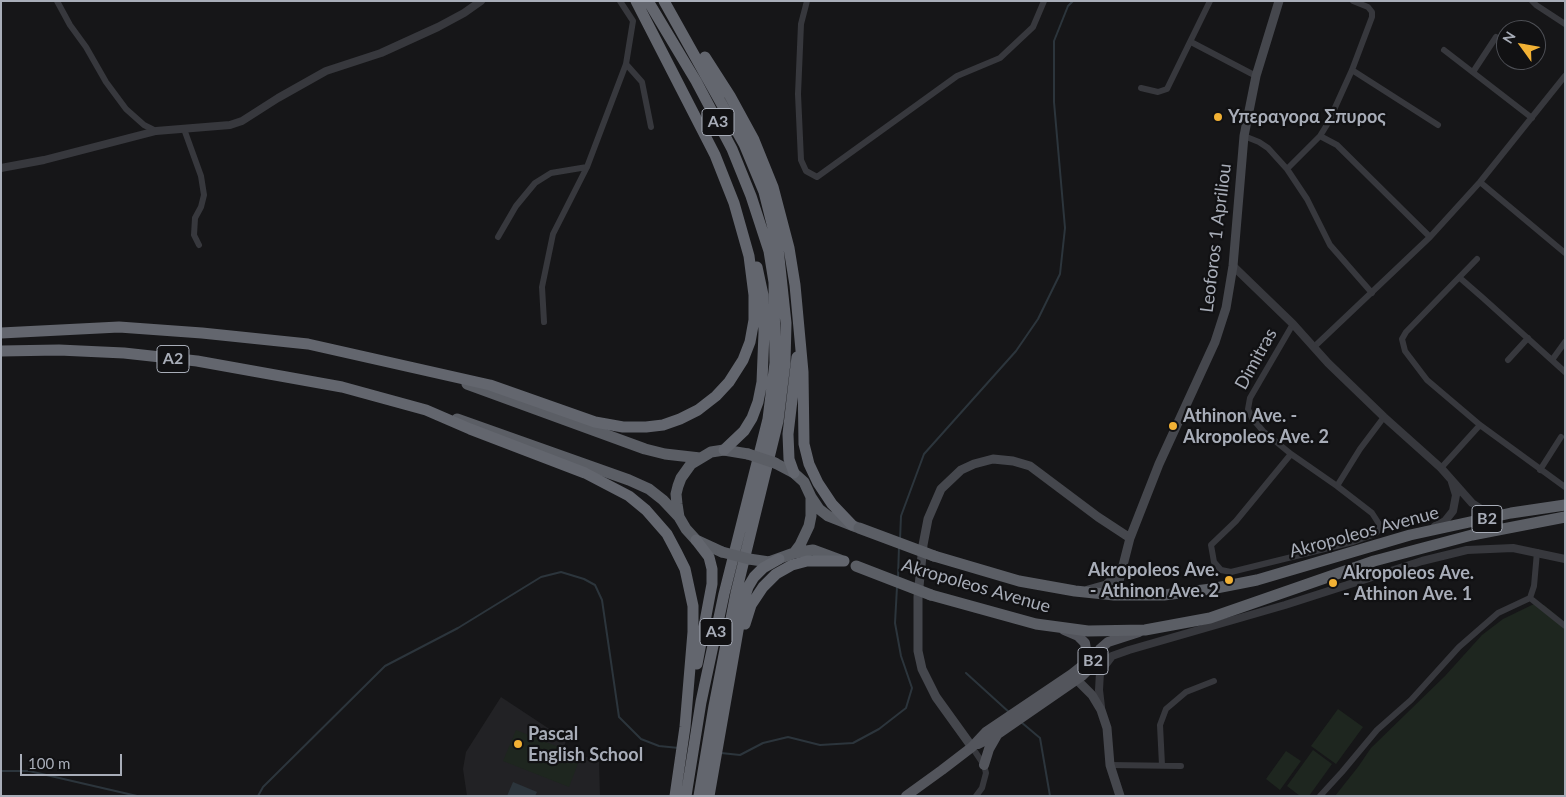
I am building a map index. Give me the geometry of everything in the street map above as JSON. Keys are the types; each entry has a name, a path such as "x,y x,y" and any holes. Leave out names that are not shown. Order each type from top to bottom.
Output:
{"highway":[{"path":"430,371 490,385 595,422 623,427 646,427 680,420 698,410 730,382 743,360 750,342 754,320 754,295 749,256 734,202 715,155 636,1"},
{"path":"644,1 721,151 742,201 755,252 763,295 762,382 758,402 752,418 744,431 724,450"},
{"name":"A3","path":"648,1 696,81 732,148 754,205 768,251 774,282 775,363 768,419 722,603 702,702 686,796"},
{"name":"A3","path":"664,1 744,144 764,192 778,248 786,323 785,363 778,421 736,593 714,706 700,796"},
{"path":"671,12 699,48 730,96 754,140 773,187 789,248 795,285 803,372 804,444 809,464 818,483 832,504 855,526"},
{"path":"794,474 790,459 788,434 794,391 798,326"},
{"name":"A2","path":"1,333 119,327 308,344 430,371 644,448 665,454 700,458"},
{"name":"A2","path":"1,351 59,350 197,361 342,387 467,422 629,480 649,489 663,500 679,517"},
{"path":"426,410 585,473 610,485 629,496 646,510 667,534 684,569 693,606 693,632 685,727"},
{"path":"675,796 685,727 712,584 712,569 709,557 696,540 679,517 676,494 678,486 685,471 691,464 711,452 724,450 748,454 775,464 794,474 804,482 811,497 809,526 800,545 794,553 779,559 769,562 749,559 722,552 696,540"},
{"name":"B2","path":"811,497 828,516 855,526"},
{"name":"Akropoleos Avenue","path":"855,526 934,556 1019,581 1075,591 1132,596 1211,590 1257,580 1410,535 1512,513 1565,505"},
{"name":"Akropoleos Avenue","path":"844,561 931,595 1036,624 1109,632 1145,630 1210,618 1392,556 1472,535 1565,517"},
{"name":"B2","path":"794,553 813,550 844,561"},
{"path":"708,796 743,602 754,577 763,568 779,559"},
{"path":"730,669 751,605 763,587 776,574 792,565 807,561 844,561"}],"main road":[{"name":"Leoforos 1 Apriliou","path":"1132,596 1124,592 1118,585 1130,538 1159,464 1223,323 1233,266 1244,136 1256,76 1279,1"},
{"path":"972,747 936,696 922,669 918,651 918,597 923,545 928,519 941,490 961,470 974,464 993,459 1013,461 1030,466 1098,517 1130,538"},
{"name":"Leoforos 1 Apriliou","path":"1075,591 1095,589 1106,585 1114,578 1126,553"},
{"name":"B2","path":"1058,627 1078,636 1086,647 1087,656 1075,677"},
{"name":"B2","path":"906,796 972,747 986,732 1015,717 1087,671 1104,645 1113,639 1145,630"},
{"path":"1075,677 1092,695 1101,710 1107,728 1110,765 1120,796"},
{"name":"B2","path":"972,747 998,734 1015,717"},
{"path":"984,765 989,749 998,734"}],"street":[{"path":"57,1 111,89 126,109 144,125 156,131"},
{"path":"1,168 44,160 156,131 230,124 242,121 326,71 381,53 464,13 481,1"},
{"path":"544,322 542,287 553,234 587,167 626,64 633,21 620,1"},
{"path":"807,1 801,24 798,94 801,160 806,171 817,176 958,76 1000,58 1033,27 1044,1"},
{"path":"1141,88 1158,92 1166,89 1210,1"},
{"path":"1287,169 1320,136 1328,123 1352,70 1372,17 1372,12 1368,7 1353,1"},
{"path":"1532,1 1565,24"},
{"path":"1473,72 1496,37"},
{"path":"1191,42 1256,76"},
{"path":"1444,50 1532,118"},
{"path":"626,64 642,82 651,126"},
{"path":"1352,70 1438,125"},
{"path":"1314,347 1430,237 1480,182 1565,76"},
{"path":"184,128 201,176 204,195 201,207 195,218 194,235 199,245"},
{"path":"1244,136 1268,148 1287,169 1307,199 1330,245 1372,293"},
{"path":"1320,136 1336,144 1430,237"},
{"path":"498,237 516,206 535,182 552,173 587,167"},
{"path":"1480,182 1565,253"},
{"path":"1477,258 1460,278 1406,332 1402,344 1404,351 1428,380 1480,426 1565,487"},
{"path":"1233,266 1293,324 1328,363 1384,418 1441,468 1472,503 1486,512 1547,508"},
{"path":"1460,278 1565,372"},
{"name":"Dimitras","path":"1291,454 1263,431 1252,418 1248,409 1250,398 1293,324"},
{"path":"1508,360 1528,338"},
{"path":"1552,360 1565,342"},
{"path":"1337,486 1360,449 1384,418"},
{"path":"1441,468 1480,426"},
{"path":"1540,470 1561,437"},
{"path":"1291,454 1337,486 1372,514 1381,527 1378,532 1352,542 1230,572 1221,570 1214,562 1211,545 1236,521 1291,454"},
{"path":"1410,535 1438,525 1450,516 1456,496 1451,480"},
{"path":"1101,710 1100,672 1112,656 1129,650 1285,605 1422,561 1467,550 1513,548 1565,559"},
{"path":"1320,796 1377,730 1411,700 1459,647 1498,613 1530,598 1534,586 1537,552"},
{"path":"1530,598 1565,626"},
{"path":"1162,765 1160,724 1166,709 1186,692 1214,681"},
{"path":"972,747 984,765 986,773 984,782 976,796"},
{"path":"1110,765 1181,766"}],"shaded area":[{"path":"1534,604 1544,605 1565,622 1565,796 1335,796 1371,748 1445,676 1482,635 1503,619"},
{"name":"Pascal English School","path":"501,697 566,740 564,748 599,762 600,796 467,796 463,769 466,752"},
{"path":"1338,709 1363,727 1336,764 1311,746"},
{"path":"516,730 581,756 569,787 503,761"},
{"path":"1313,750 1332,764 1309,796 1300,796 1287,786"},
{"path":"1286,751 1301,761 1280,790 1266,779"},
{"path":"513,782 537,792 535,796 507,796"}],"waterway":[{"path":"900,540 901,516 924,454 1016,351 1038,319 1060,274 1065,228 1054,102 1054,41 1068,6 1073,1"},
{"path":"898,577 899,547"},
{"path":"258,796 263,787 385,666 458,628 541,577 561,572 584,579 595,585 602,600 619,717 641,739 659,746 679,748"},
{"path":"721,753 740,755 763,743 788,737 820,745 853,743 879,729 906,708 912,688 901,656 895,623 897,587"},
{"path":"966,673 1010,713"},
{"path":"1021,722 1040,738 1050,796"},
{"path":"1,771 29,771 137,796"}],"place":[{"name":"Υπεραγορα Σπυρος","path":"1218,117"},
{"name":"Athinon Ave. - Akropoleos Ave. 2","path":"1173,426"},
{"name":"Akropoleos Ave. - Athinon Ave. 2","path":"1229,580"},
{"name":"Akropoleos Ave. - Athinon Ave. 1","path":"1333,583"},
{"name":"Pascal English School","path":"518,744"}]}
